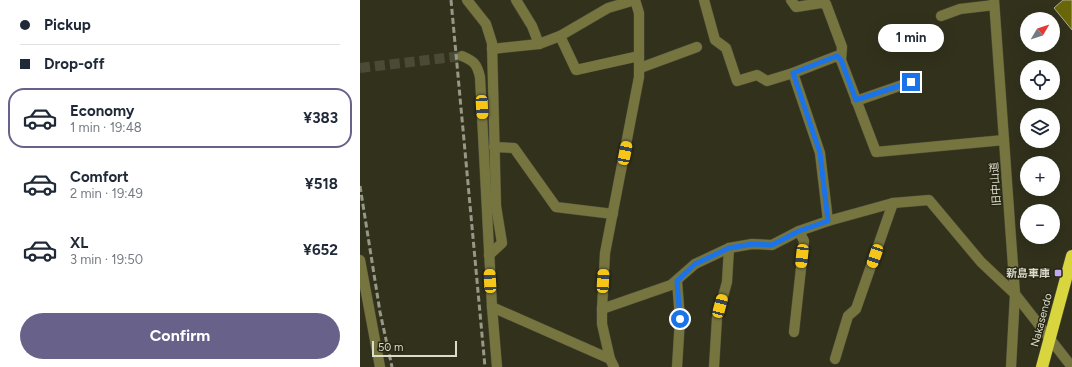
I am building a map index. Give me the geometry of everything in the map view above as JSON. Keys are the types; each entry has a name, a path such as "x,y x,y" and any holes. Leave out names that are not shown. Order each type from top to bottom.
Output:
{"highway":[{"name":"Nakasendo","path":"1042,367 1072,256"}],"street":[{"path":"467,0 480,14 486,24 492,43 496,206 502,243 489,255"},
{"path":"516,0 532,26 539,44"},
{"path":"492,49 539,44 560,36 608,8 635,0 639,13 640,76 605,253 602,324 612,363"},
{"path":"704,0 715,40 726,48 737,81 757,75 767,81 793,73 837,56 841,60"},
{"path":"791,0 796,7 821,2 826,4 842,47 841,60 876,152 1004,140"},
{"path":"941,16 960,9 994,3"},
{"name":"旧中山道","path":"994,3 1015,294 1011,367"},
{"path":"560,36 576,70 640,56"},
{"path":"640,68 698,47"},
{"path":"462,56 477,65 480,77 492,307 497,367"},
{"path":"793,73 820,153 828,221"},
{"path":"856,100 911,82"},
{"path":"494,147 514,148 556,207 613,214"},
{"path":"602,309 671,285 695,264 729,248 752,244 772,245 799,231 893,202 929,200 981,262 1015,294 1072,367"},
{"path":"835,359 848,316 856,308 893,202"},
{"path":"794,332 804,241 799,231"},
{"path":"714,367 717,318 727,282 729,248"},
{"path":"360,260 380,367"},
{"path":"677,281 680,319 677,367"},
{"path":"492,307 612,363"}],"building":[{"path":"1063,0 1072,0 1072,30 1060,15 1060,12 1057,12 1054,8"}],"tunnel":[{"path":"360,68 462,56"}],"railway":[{"path":"451,0 485,367"},
{"path":"360,186 380,312 392,367"}],"place":[{"name":"新島車庫","path":"1058,273"}],"route":[{"path":"680,319 677,281 695,264 729,248 752,244 772,245 812,225 828,221 820,153 793,73 837,56 841,60 856,100 911,82"}]}
